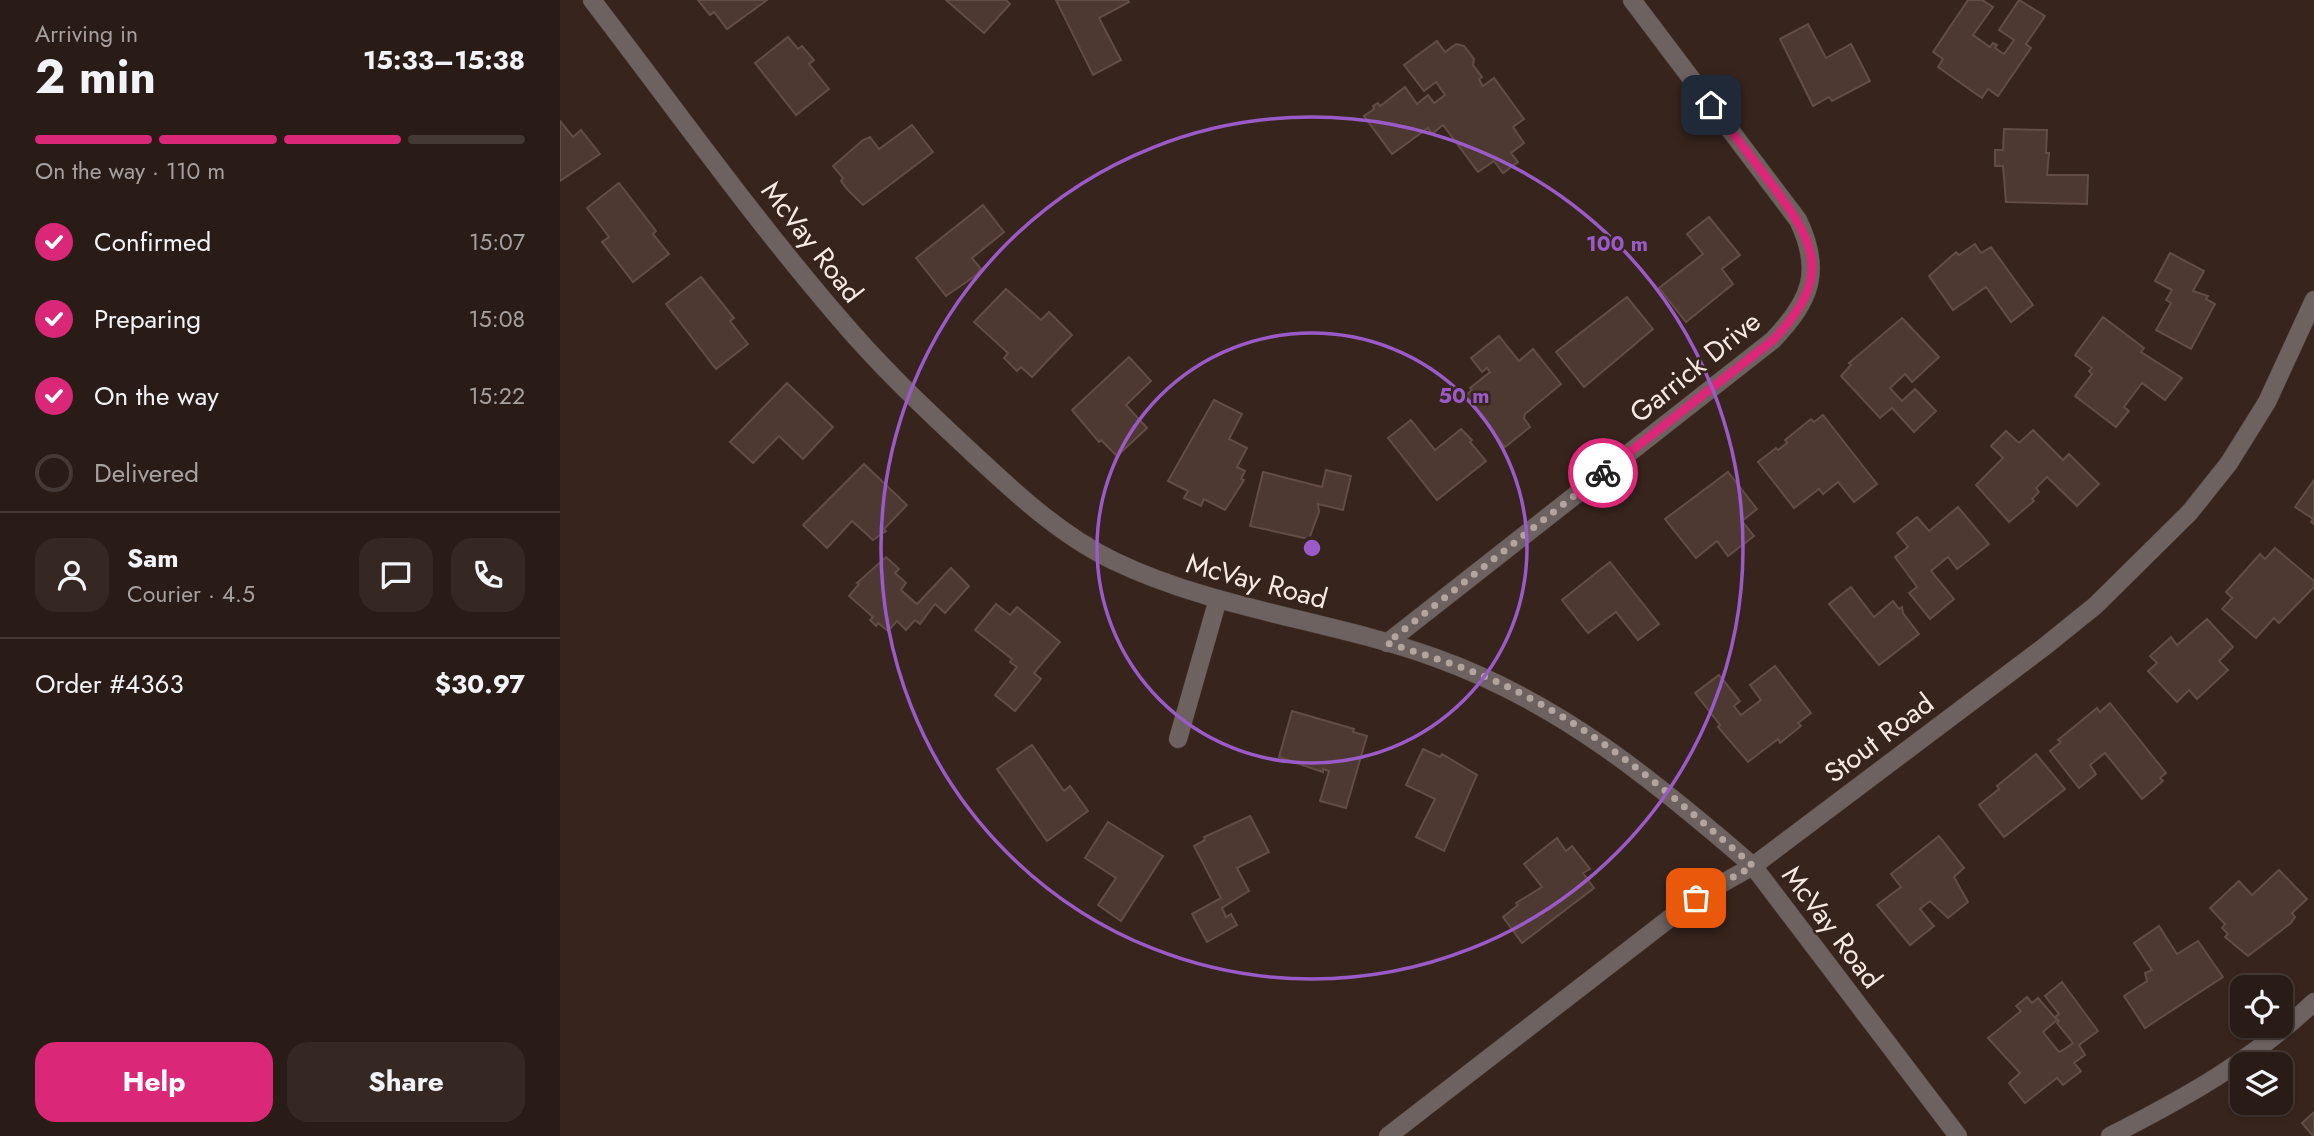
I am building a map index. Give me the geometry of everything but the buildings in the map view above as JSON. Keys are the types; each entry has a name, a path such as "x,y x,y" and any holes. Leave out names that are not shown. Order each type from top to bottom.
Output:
{"street":[{"name":"McVay Road","path":"592,0 799,270 857,339 924,408 1038,511 1112,560 1164,582 1218,599 1387,643 1500,684 1569,721 1639,770 1753,866 1958,1136"},
{"name":"Garrick Drive","path":"1387,643 1773,340 1793,318 1807,295 1812,270 1809,242 1798,220 1632,0"},
{"name":"Stout Road","path":"1388,1136 1696,898 1753,866 2044,648 2145,560 2190,513 2229,463 2267,402 2314,300"},
{"path":"1178,739 1218,599"},
{"path":"2110,1136 2227,1073 2284,1030 2314,1002"}],"way so far":[{"path":"1603,473 1387,643 1436,658 1521,693 1569,721 1636,768 1753,866 1696,898"}],"route":[{"path":"1603,473 1773,340 1793,318 1807,295 1812,270 1809,242 1798,220 1711,105"}]}
